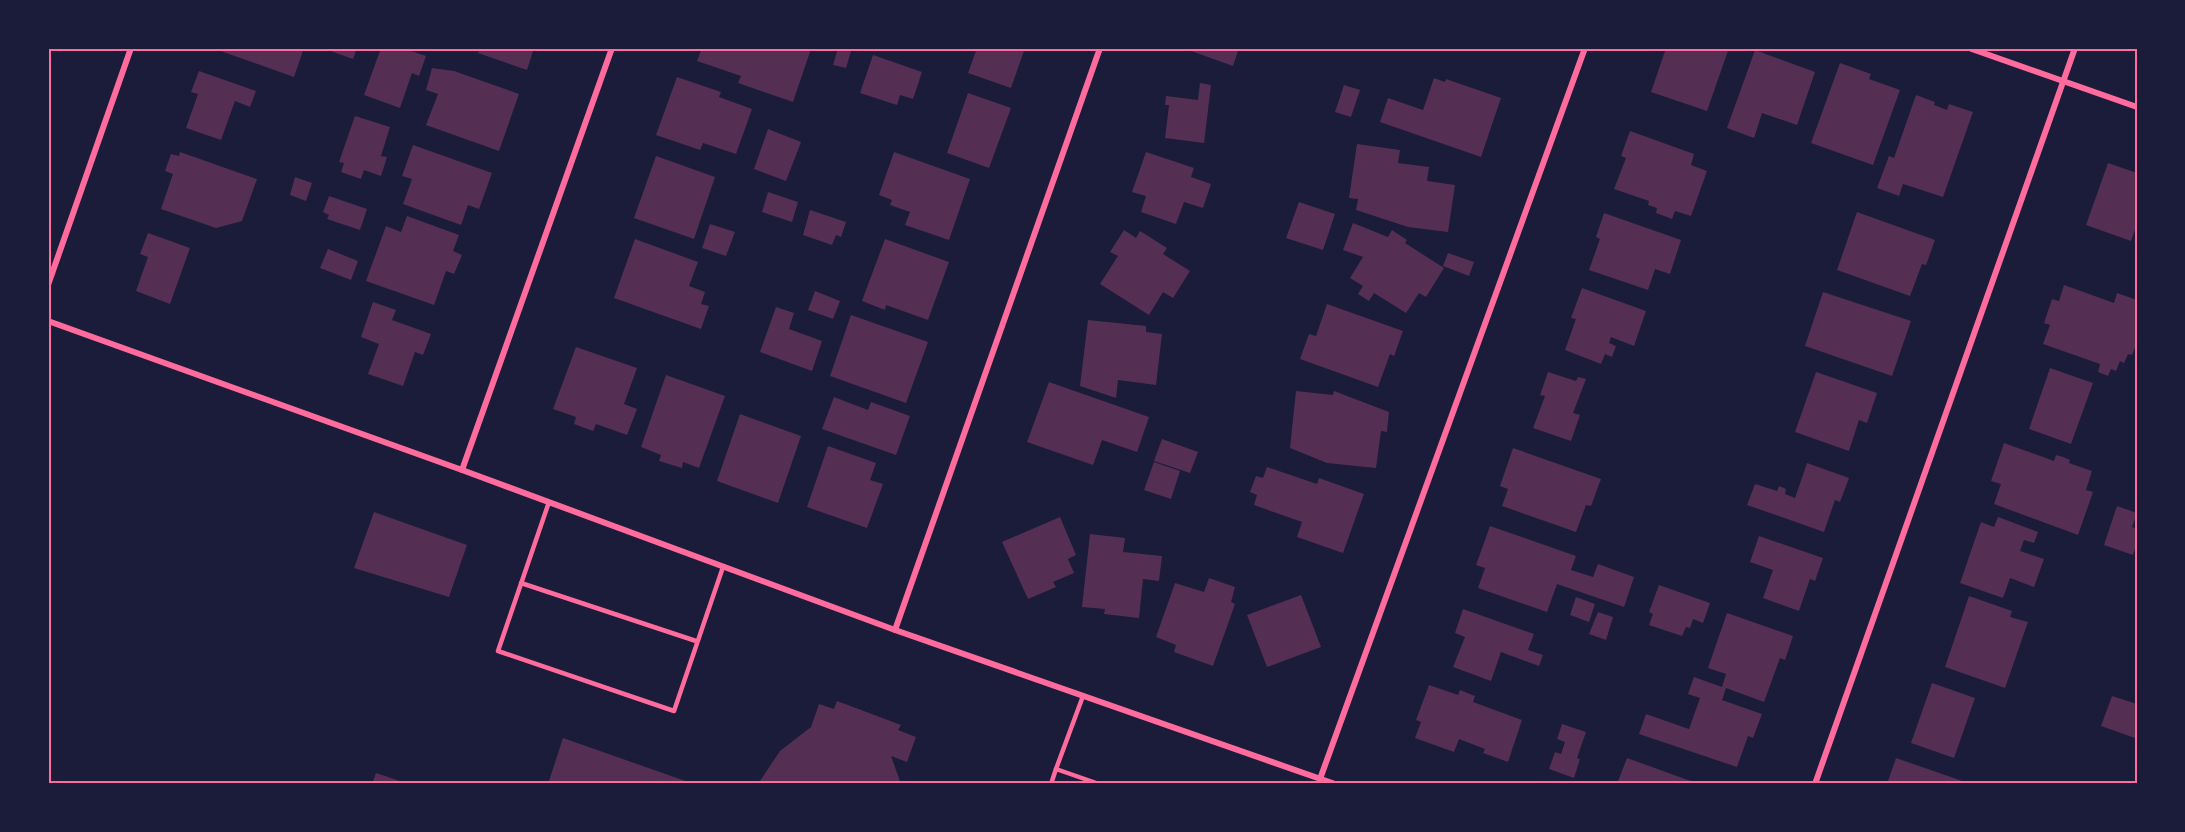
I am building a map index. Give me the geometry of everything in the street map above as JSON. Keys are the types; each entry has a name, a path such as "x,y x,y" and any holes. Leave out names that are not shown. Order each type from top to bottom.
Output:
{"street":[{"path":"48,285 131,48"},
{"path":"462,470 612,48"},
{"path":"895,630 1100,48"},
{"path":"1320,779 1585,48"},
{"path":"1969,48 2137,107"},
{"path":"1815,784 2075,48"},
{"path":"48,321 462,470 895,630 1335,784"}],"lane":[{"path":"549,502 498,651 674,711 723,567"},
{"path":"521,583 696,641"},
{"path":"1051,784 1083,696"},
{"path":"1056,769 1099,784"}],"building":[{"path":"212,48 304,48 294,77"},
{"path":"322,48 357,48 353,59"},
{"path":"381,48 402,48 426,56 419,76 412,73 400,108 364,95"},
{"path":"480,48 534,48 527,70 478,53"},
{"path":"702,48 811,49 793,102 738,83 741,76 697,61"},
{"path":"838,48 852,48 846,68 833,65"},
{"path":"977,48 1025,48 1011,88 968,73"},
{"path":"1183,48 1230,48 1238,51 1233,66"},
{"path":"1666,48 1729,48 1707,111 1651,92"},
{"path":"1755,50 1815,72 1797,125 1762,113 1754,138 1727,128"},
{"path":"873,55 922,72 913,99 900,95 897,105 860,93"},
{"path":"1840,63 1871,74 1869,79 1900,90 1873,165 1811,143"},
{"path":"432,68 454,71 519,94 499,151 426,125 438,94 426,90"},
{"path":"199,71 256,91 250,107 235,101 221,140 186,128 198,94 191,92"},
{"path":"677,77 721,92 719,97 752,109 736,154 703,143 700,150 656,135"},
{"path":"1434,78 1445,82 1446,79 1501,98 1481,157 1380,122 1388,98 1423,110"},
{"path":"1200,83 1211,85 1204,143 1165,138 1169,105 1165,105 1166,96 1198,100"},
{"path":"1344,85 1360,90 1351,117 1335,112"},
{"path":"968,93 1011,108 989,168 947,153"},
{"path":"1916,95 1935,102 1934,105 1947,110 1949,104 1973,112 1943,197 1903,184 1899,196 1877,188 1889,156 1894,158"},
{"path":"355,116 390,127 381,156 387,157 381,176 364,170 361,179 341,172 344,163 339,162"},
{"path":"768,129 801,142 786,181 754,169"},
{"path":"1630,131 1694,154 1691,165 1707,171 1691,216 1675,211 1672,219 1656,213 1657,208 1648,205 1649,201 1614,189 1626,158 1621,156"},
{"path":"1357,144 1400,150 1398,163 1429,167 1427,181 1455,185 1448,232 1408,227 1356,210 1358,199 1349,198"},
{"path":"413,145 492,173 479,209 468,205 461,225 403,204 412,179 402,176"},
{"path":"180,152 257,179 242,221 216,228 161,209 173,174 165,171 171,154 179,156"},
{"path":"894,152 970,179 949,240 905,225 910,212 890,205 892,200 879,195"},
{"path":"1146,152 1194,168 1191,177 1211,184 1203,208 1184,202 1176,224 1141,212 1146,196 1132,192"},
{"path":"656,156 715,177 694,239 634,218"},
{"path":"2108,163 2137,173 2137,224 2131,241 2086,225"},
{"path":"295,177 312,183 306,201 290,195"},
{"path":"768,192 798,202 792,222 762,212"},
{"path":"329,196 367,209 360,230 327,219 329,215 323,212"},
{"path":"1299,202 1335,214 1323,250 1286,238"},
{"path":"810,210 846,222 841,237 836,235 832,245 803,235"},
{"path":"1857,212 1935,240 1926,265 1922,264 1910,296 1837,270"},
{"path":"1604,213 1681,240 1670,274 1655,269 1648,290 1589,270 1600,239 1596,237"},
{"path":"407,216 459,235 453,251 462,255 454,274 446,271 434,305 366,281 386,226 401,232"},
{"path":"1353,223 1388,237 1392,230 1407,240 1405,243 1444,268 1426,297 1419,293 1406,313 1374,293 1369,301 1358,294 1363,286 1350,278 1363,257 1343,250"},
{"path":"710,224 735,232 726,256 702,248"},
{"path":"1124,230 1136,238 1140,231 1167,248 1163,254 1190,271 1173,298 1163,292 1149,315 1100,284 1118,256 1110,252"},
{"path":"148,233 190,248 170,304 136,291 148,257 140,254"},
{"path":"635,239 698,262 689,286 705,292 701,304 709,306 701,329 614,298"},
{"path":"885,239 949,262 928,320 886,305 885,310 862,301"},
{"path":"328,249 358,261 351,280 320,268"},
{"path":"1448,253 1474,262 1469,276 1443,266"},
{"path":"2064,285 2114,303 2117,293 2137,300 2137,342 2132,355 2128,354 2124,363 2120,361 2116,371 2111,369 2108,376 2098,372 2100,364 2043,344 2050,325 2044,323 2052,299 2059,301"},
{"path":"1582,288 1646,311 1634,346 1611,337 1609,343 1616,346 1612,357 1605,354 1601,364 1565,350 1576,319 1571,318"},
{"path":"815,291 840,301 833,319 808,310"},
{"path":"1823,292 1911,321 1892,376 1805,346"},
{"path":"373,302 396,310 392,320 431,334 423,355 415,352 403,386 368,374 379,344 361,337"},
{"path":"1327,304 1403,331 1394,356 1390,354 1378,387 1300,359 1309,334 1316,336"},
{"path":"776,307 794,313 789,329 822,341 812,371 760,352"},
{"path":"851,315 928,342 906,403 830,376"},
{"path":"1088,320 1146,326 1146,332 1162,334 1156,385 1118,380 1116,398 1080,386"},
{"path":"576,347 637,368 624,404 637,409 627,435 596,424 593,431 574,424 576,417 553,409"},
{"path":"2050,368 2093,383 2071,444 2029,429"},
{"path":"1548,372 1576,381 1578,377 1586,379 1573,413 1580,415 1571,441 1533,428 1545,396 1540,395"},
{"path":"1816,372 1877,393 1867,423 1859,420 1849,451 1795,432"},
{"path":"666,375 725,396 699,468 683,462 682,468 659,461 661,455 641,447"},
{"path":"1049,382 1149,417 1137,452 1102,440 1093,465 1027,442"},
{"path":"1296,391 1333,395 1334,391 1389,412 1387,432 1381,431 1376,468 1327,463 1290,448"},
{"path":"834,397 868,410 871,402 910,416 896,455 822,429"},
{"path":"740,414 801,436 778,503 717,481"},
{"path":"1162,439 1198,452 1190,473 1154,461"},
{"path":"2004,443 2054,461 2056,455 2063,457 2070,460 2069,463 2092,471 2086,490 2093,492 2078,535 1994,504 2001,484 1991,481"},
{"path":"828,446 876,463 870,480 883,484 867,528 807,507"},
{"path":"1513,448 1601,479 1591,506 1586,505 1576,532 1502,506 1508,489 1500,486"},
{"path":"1154,462 1180,471 1171,499 1144,490"},
{"path":"1807,463 1849,478 1840,502 1835,500 1824,532 1747,505 1755,484 1777,491 1779,486 1786,489 1785,494 1795,498"},
{"path":"1267,467 1317,484 1319,478 1364,494 1343,553 1297,537 1302,522 1254,505 1257,495 1250,492 1256,476 1263,478"},
{"path":"2117,506 2137,513 2132,527 2137,529 2137,542 2133,555 2104,545"},
{"path":"374,512 467,545 449,597 354,568"},
{"path":"1060,517 1076,555 1068,559 1074,573 1053,582 1056,587 1028,599 1002,542"},
{"path":"1998,517 2038,532 2034,543 2024,540 2020,551 2044,559 2034,587 2010,578 2003,598 1960,583 1981,522 1994,527"},
{"path":"1490,526 1576,556 1571,570 1593,577 1598,564 1634,577 1624,607 1557,584 1547,612 1478,588 1485,568 1476,565"},
{"path":"1090,534 1125,538 1123,552 1162,556 1159,581 1143,579 1139,618 1104,614 1105,609 1082,607"},
{"path":"1759,536 1823,558 1815,581 1810,579 1799,611 1763,598 1773,570 1750,562"},
{"path":"1209,578 1235,587 1231,602 1235,604 1213,666 1174,652 1176,645 1156,637 1175,583 1204,592"},
{"path":"1659,585 1710,603 1703,623 1693,619 1690,628 1686,627 1682,636 1649,625 1653,614 1649,612"},
{"path":"1301,595 1321,647 1267,667 1247,615"},
{"path":"1969,596 2012,611 2010,617 2028,622 2005,688 1945,667"},
{"path":"1576,597 1595,604 1589,622 1570,615"},
{"path":"1463,609 1534,634 1528,650 1543,655 1539,666 1501,652 1491,681 1453,667 1465,637 1455,633"},
{"path":"1598,612 1613,617 1606,640 1589,634"},
{"path":"1727,613 1793,636 1785,660 1780,658 1764,702 1726,688 1722,700 1762,714 1753,738 1748,736 1737,767 1639,734 1646,714 1689,729 1700,698 1688,694 1694,677 1722,687 1726,674 1708,668"},
{"path":"1932,683 1975,698 1954,758 1911,743"},
{"path":"1429,685 1458,695 1460,690 1475,696 1473,702 1522,720 1508,762 1483,753 1485,749 1459,739 1454,752 1415,738 1421,722 1416,720"},
{"path":"2112,696 2137,704 2135,738 2101,726"},
{"path":"837,701 901,725 898,730 916,737 907,762 891,756 901,784 758,784 780,751 811,727 819,704 834,709"},
{"path":"1562,724 1586,732 1577,758 1580,759 1574,778 1549,769 1555,752 1561,754 1565,742 1557,739"},
{"path":"563,738 694,784 548,784"},
{"path":"1627,758 1699,784 1617,784"},
{"path":"1896,758 1971,784 1887,784"},
{"path":"376,773 409,784 372,784"}]}
